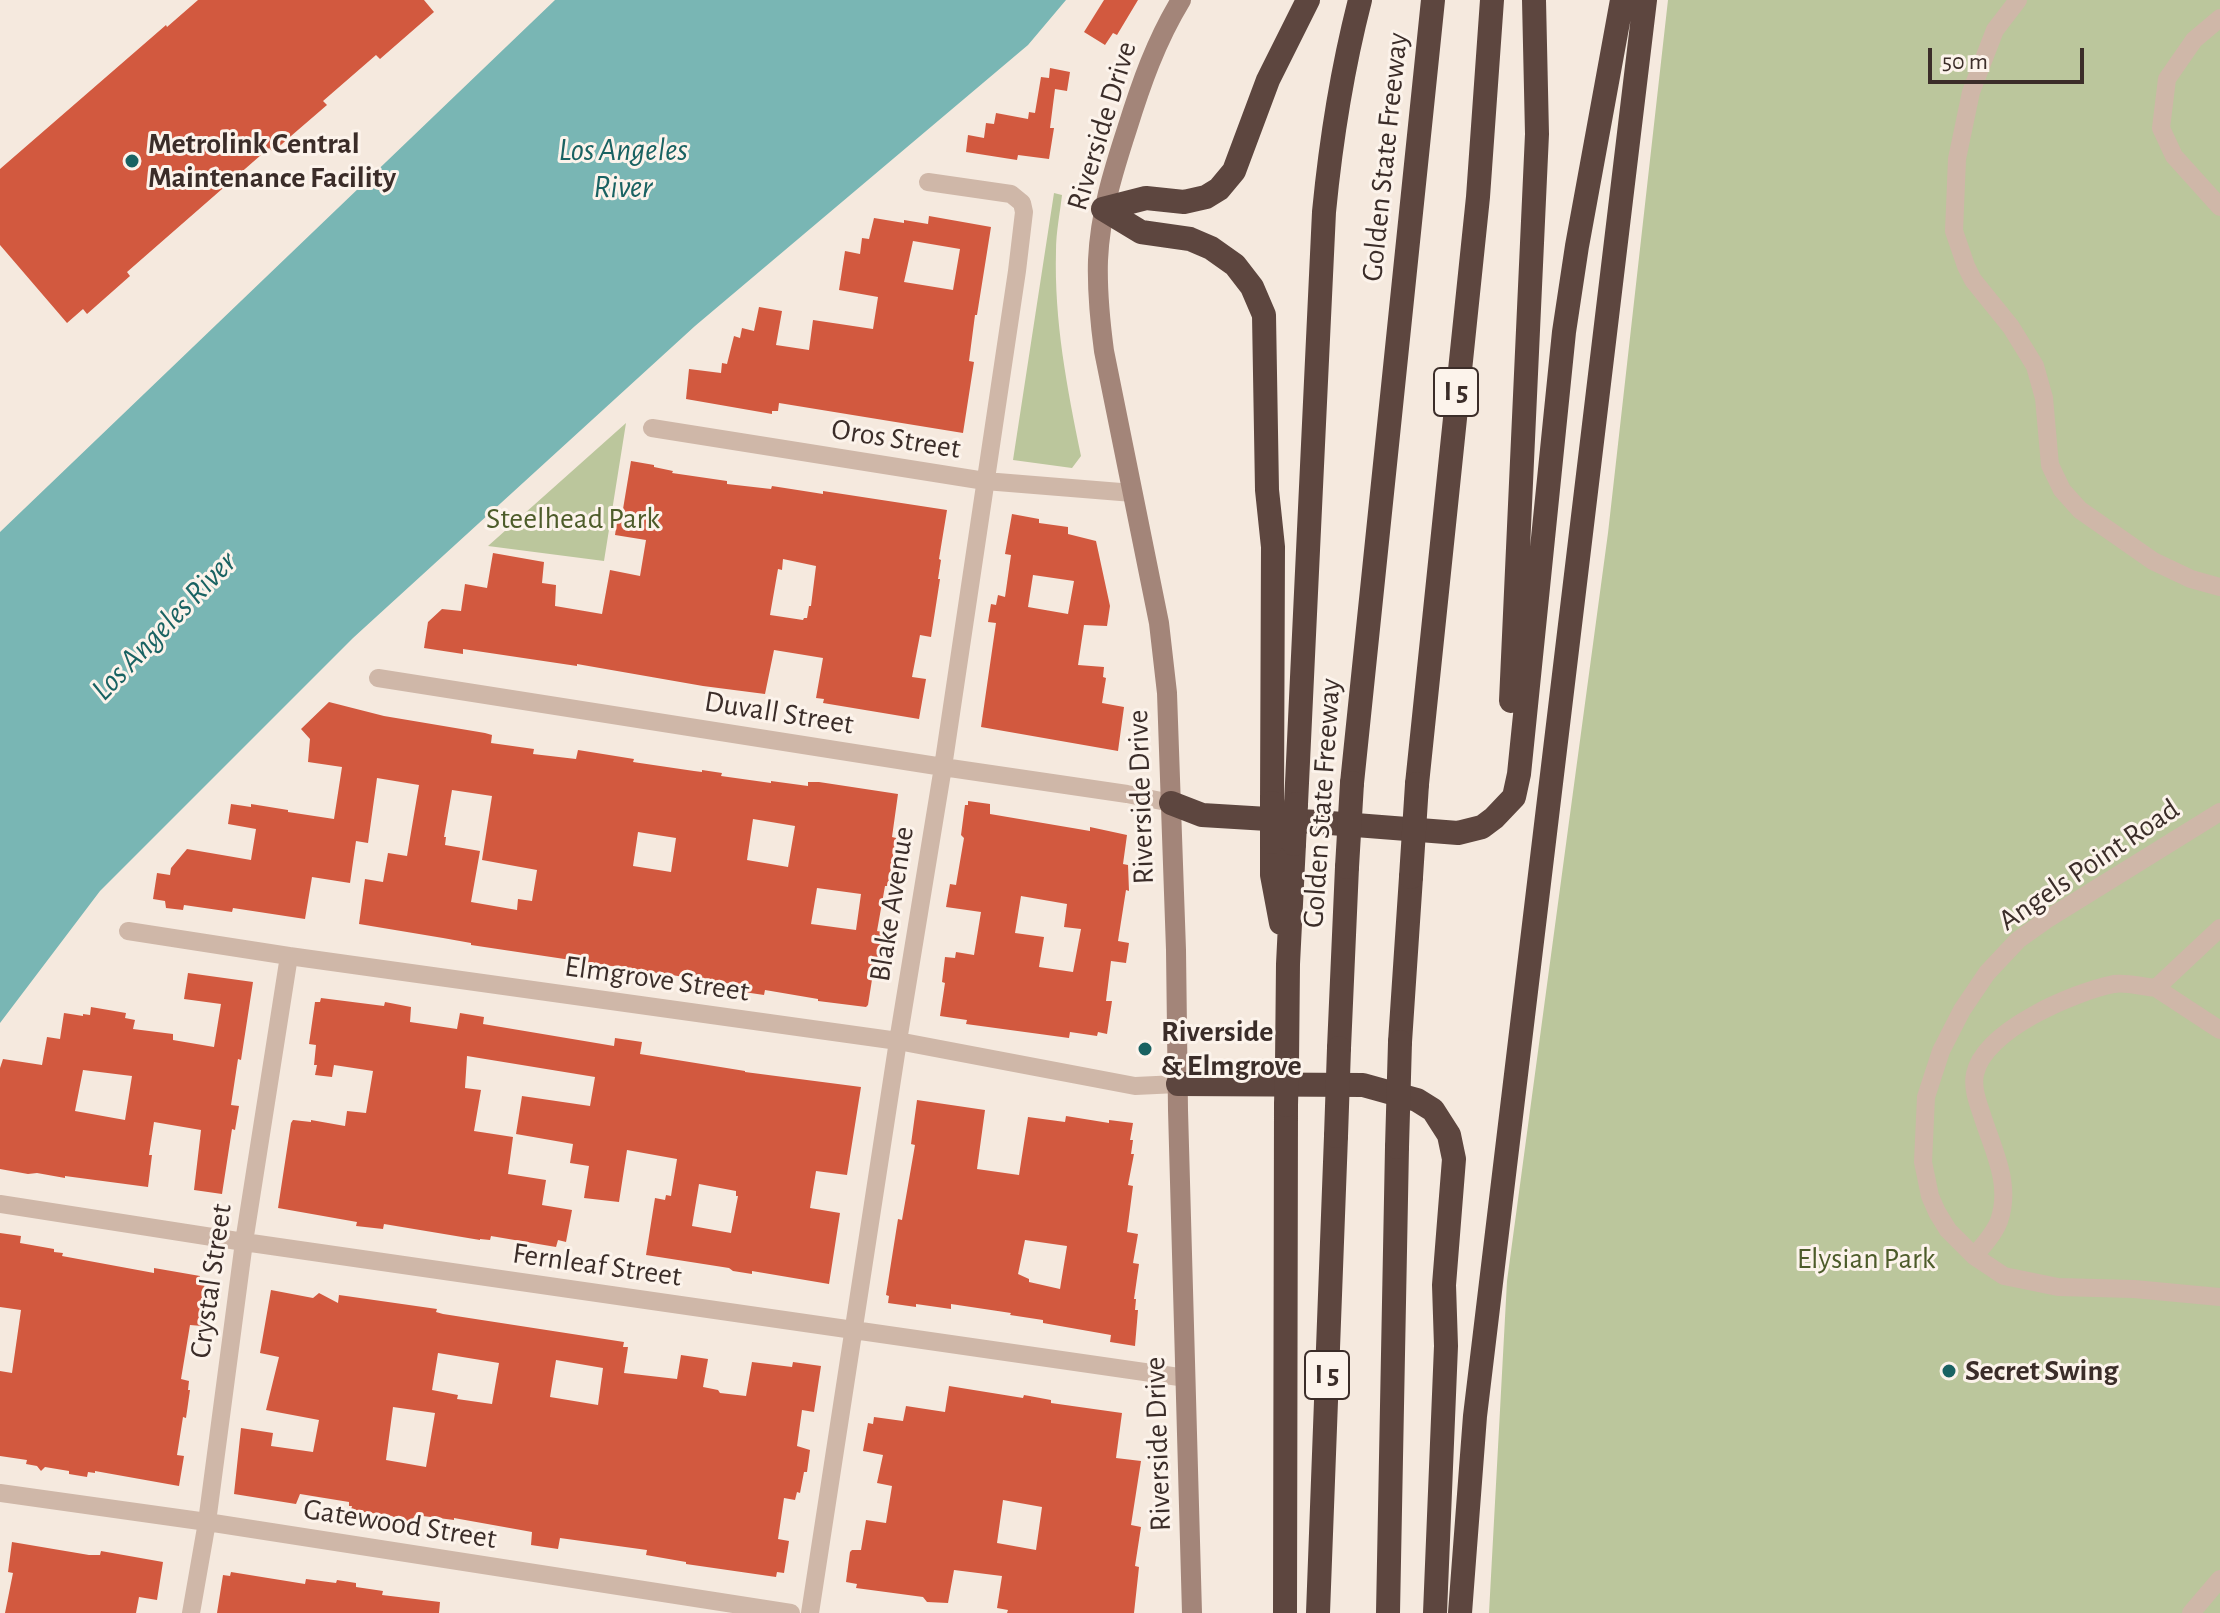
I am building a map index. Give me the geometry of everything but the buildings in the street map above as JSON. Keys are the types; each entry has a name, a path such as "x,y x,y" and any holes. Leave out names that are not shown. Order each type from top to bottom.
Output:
{"highway":[{"path":"1103,209 1146,198 1184,202 1206,197 1219,189 1234,171 1268,80 1308,0"},
{"path":"1283,843 1296,804 1324,212 1331,139 1360,0"},
{"name":"Golden State Freeway","path":"1318,1613 1352,783 1433,0"},
{"name":"I 5","path":"1388,1613 1400,1042 1417,784 1478,197 1492,0"},
{"path":"1500,811 1505,790 1510,727 1537,134 1534,0"},
{"path":"1171,803 1202,815 1458,833 1482,827 1514,797 1519,774 1564,332 1622,0"},
{"path":"1460,1613 1475,1416 1645,0"},
{"path":"1103,209 1141,232 1190,239 1211,248 1235,265 1252,287 1264,315 1267,475 1273,547 1272,803 1283,843 1288,964 1285,1613"},
{"path":"1178,1084 1363,1085 1417,1100 1433,1110 1449,1135 1454,1159 1444,1285 1446,1346 1435,1613"}],"main road":[{"name":"Riverside Drive","path":"1181,0 1148,64 1103,209 1098,260 1104,351 1159,623 1167,693 1192,1613"}],"street":[{"path":"2018,0 1995,30 1971,92 1957,159 1954,231 1966,266 2035,366 2044,398 2050,465 2062,490 2080,510 2153,561 2191,579 2220,587"},
{"path":"2220,18 2194,40 2167,79 2161,128 2174,156 2220,207"},
{"name":"Blake Avenue","path":"810,1613 943,767 1024,212 1022,203 1011,194 928,182"},
{"name":"Oros Street","path":"652,428 985,481 1133,493"},
{"name":"Duvall Street","path":"378,678 1171,803"},
{"name":"Angels Point Road","path":"2220,812 2049,918 2018,940 1987,973 1962,1010 1941,1051 1926,1097 1923,1162 1930,1196 1948,1230 1974,1256 2004,1276 2058,1287 2134,1289 2220,1297"},
{"path":"2156,988 2220,928"},
{"name":"Elmgrove Street","path":"128,931 898,1041 1135,1086 1178,1084"},
{"name":"Crystal Street","path":"191,1613 289,956"},
{"path":"1974,1256 1998,1223 2004,1194 1999,1164 1976,1094 1975,1073 1985,1055 1999,1040 2023,1020 2078,994 2117,983 2156,988 2220,1030"},
{"name":"Fernleaf Street","path":"0,1204 1186,1378"},
{"name":"Gatewood Street","path":"0,1493 791,1613"},
{"path":"2191,1613 2220,1579"}],"green space":[{"name":"Elysian Park","path":"1668,0 2220,0 2220,1613 1489,1613 1507,1281 1608,533"},
{"path":"1054,193 1062,195 1056,251 1059,328 1081,456 1072,468 1013,460"},
{"name":"Steelhead Park","path":"626,423 604,561 488,546"}],"water":[{"name":"Los Angeles River","path":"555,0 1066,0 1028,45 695,326 353,638 100,891 0,1023 0,532"}],"place":[{"name":"Metrolink Central Maintenance Facility","path":"132,161"},
{"name":"Riverside & Elmgrove","path":"1145,1049"},
{"name":"Secret Swing","path":"1949,1371"}]}
